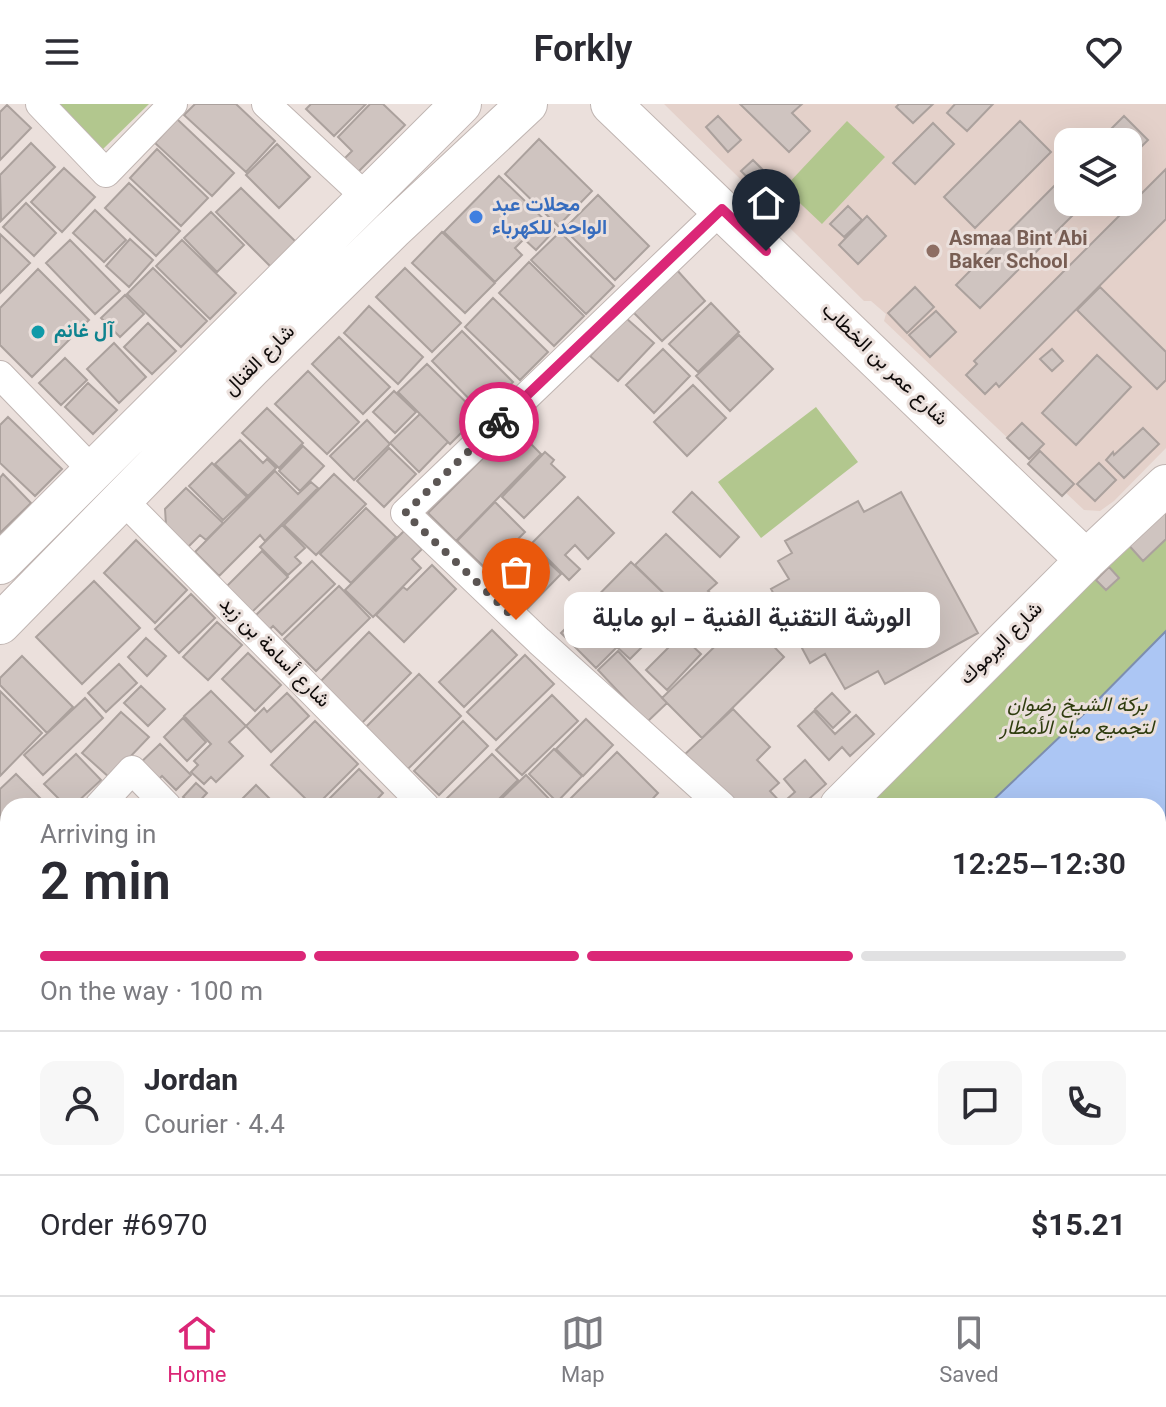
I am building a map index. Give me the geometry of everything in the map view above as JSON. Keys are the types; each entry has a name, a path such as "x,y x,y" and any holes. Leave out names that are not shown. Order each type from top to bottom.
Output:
{"main road":[{"name":"شارع القنال","path":"0,564 461,104"},
{"name":"شارع القنال","path":"0,624 316,304 527,104"},
{"name":"شارع عمر بن الخطاب","path":"611,104 1086,560"},
{"name":"شارع اليرموك","path":"848,798 1086,560 1166,485"}],"street":[{"path":"40,104 106,173 173,104"},
{"path":"266,104 367,198"},
{"path":"713,798 539,641 405,513 722,209"},
{"path":"0,375 94,472"},
{"name":"شارع أسامة بن زيد","path":"123,500 417,798"},
{"path":"106,798 132,770 159,798"}],"shaded area":[{"path":"664,104 1166,104 1166,448 1114,501 1100,511 1084,510 884,321 886,314 871,301 864,301"}],"green space":[{"path":"59,104 149,104 103,149"},
{"path":"847,121 885,157 822,224 784,188"},
{"path":"816,407 858,462 761,538 718,482"},
{"name":"بركة الشيخ رضوان لتجميع مياه الأمطار","path":"1166,509 1166,798 873,798 1157,510"}],"water":[{"name":"بركة الشيخ رضوان لتجميع مياه الأمطار","path":"1166,631 1166,798 995,798"}],"building":[{"path":"195,104 236,104 275,141 246,172 184,115"},
{"path":"311,104 366,104 334,136 306,109"},
{"path":"370,104 383,104 405,125 356,174 342,161 352,151 338,137"},
{"path":"740,104 802,104 792,113 810,131 789,152"},
{"path":"899,104 933,104 913,123 896,107"},
{"path":"955,104 993,104 967,131 947,113"},
{"path":"7,105 31,128 0,160 0,112"},
{"path":"718,116 741,140 728,152 706,127"},
{"path":"1124,116 1136,128 1112,128"},
{"path":"177,119 234,173 212,196 155,143"},
{"path":"1020,121 1051,152 975,228 944,197"},
{"path":"933,123 954,144 915,184 893,163"},
{"path":"539,139 592,191 558,226 505,174"},
{"path":"31,143 55,167 1,221 0,175"},
{"path":"277,144 310,177 279,208 246,175"},
{"path":"157,149 208,198 181,226 130,178"},
{"path":"753,160 774,181 762,192 741,171"},
{"path":"64,168 95,197 62,232 31,202"},
{"path":"1166,169 1166,219 999,387 996,383 985,394 966,375 977,364 974,361 1119,216 1142,216 1142,193"},
{"path":"499,176 555,230 536,250 524,239 515,248 522,255 495,282 444,232"},
{"path":"129,183 180,231 156,256 105,208"},
{"path":"1054,186 1054,216 1072,216 980,308 956,285"},
{"path":"241,188 296,242 271,267 216,212"},
{"path":"598,195 649,246 615,280 564,229"},
{"path":"26,203 56,233 34,256 3,227"},
{"path":"848,206 862,220 844,237 830,224"},
{"path":"95,210 126,240 104,262 73,233"},
{"path":"211,212 244,245 217,272 184,238"},
{"path":"867,216 886,236 858,264 839,245"},
{"path":"442,232 495,283 465,313 412,263"},
{"path":"560,232 614,286 586,314 531,260"},
{"path":"0,234 30,263 0,293"},
{"path":"130,239 153,260 129,287 106,266"},
{"path":"70,240 120,291 95,314 46,263"},
{"path":"182,240 236,293 210,319 156,266"},
{"path":"529,262 584,316 554,346 499,293"},
{"path":"153,268 207,321 181,347 127,294"},
{"path":"405,268 461,323 432,352 376,297"},
{"name":"آل غانم","path":"38,269 89,320 32,377 0,345 0,308"},
{"path":"676,269 705,301 662,341 632,311"},
{"path":"915,287 934,307 907,333 888,313"},
{"path":"1100,287 1166,352 1166,380 1157,389 1077,310"},
{"path":"125,295 144,314 120,337 101,318"},
{"path":"493,298 548,352 520,380 465,327"},
{"path":"711,303 739,332 698,372 669,344"},
{"path":"369,306 423,357 398,384 344,333"},
{"path":"936,311 956,332 930,357 909,335"},
{"path":"626,318 654,343 618,381 590,356"},
{"path":"148,323 176,351 152,374 124,347"},
{"path":"462,331 513,382 482,412 432,361"},
{"path":"739,335 773,369 730,411 696,376"},
{"path":"339,337 390,387 363,414 312,364"},
{"path":"114,343 146,377 119,403 87,369"},
{"path":"663,349 690,376 654,413 626,385"},
{"path":"1052,349 1063,361 1052,371 1040,359"},
{"path":"1097,355 1131,387 1076,445 1042,413"},
{"path":"65,358 87,380 61,405 39,383"},
{"path":"427,364 479,415 450,444 398,392"},
{"path":"308,371 359,422 327,454 275,404"},
{"path":"88,383 117,410 93,434 65,407"},
{"path":"693,385 726,418 687,456 654,422"},
{"path":"394,391 416,412 395,433 373,412"},
{"path":"267,408 303,443 279,468 242,433"},
{"path":"420,414 448,442 419,472 390,443"},
{"path":"8,417 62,469 35,496 0,463 0,425"},
{"path":"367,420 390,444 354,480 330,456"},
{"path":"1022,423 1044,444 1029,459 1007,438"},
{"path":"514,427 541,454 456,541 428,513"},
{"path":"1143,428 1159,444 1124,478 1106,460"},
{"path":"240,440 263,463 267,459 276,468 248,496 215,464"},
{"path":"303,446 324,466 300,491 279,471"},
{"path":"389,448 416,474 384,507 357,481"},
{"path":"1040,451 1074,484 1062,496 1028,464"},
{"path":"545,452 554,460 551,464 565,477 524,518 502,497"},
{"path":"212,463 247,497 223,520 189,486"},
{"path":"1099,463 1116,480 1095,501 1077,484"},
{"path":"275,471 298,494 311,482 318,488 265,541 260,535 219,576 195,552"},
{"path":"3,474 31,503 0,533 0,478"},
{"path":"334,474 366,504 316,555 284,525"},
{"path":"186,488 223,523 206,540 200,535 188,547 166,525 165,509"},
{"path":"692,492 739,537 720,557 673,512"},
{"path":"901,492 978,633 885,684 878,671 845,689 825,654 810,663 796,637 784,644 775,629 789,622 771,589 789,579 778,561 792,553 785,541 858,501 864,512"},
{"path":"578,497 614,533 588,559 575,545 565,555 580,569 569,580 532,543"},
{"path":"495,502 525,532 502,555 498,552 484,567 457,541"},
{"path":"366,508 396,537 351,583 320,554"},
{"path":"1161,508 1166,514 1166,539 1143,561 1125,541"},
{"path":"282,525 305,548 295,557 301,563 288,575 260,547"},
{"path":"404,531 422,549 412,559 421,568 373,617 345,590"},
{"path":"666,534 717,583 708,591 714,596 701,609 695,602 684,613 635,565"},
{"path":"136,540 187,590 155,623 104,573"},
{"path":"528,543 561,574 521,615 489,583"},
{"path":"262,551 288,577 249,615 223,590"},
{"path":"312,561 335,584 282,635 273,626 268,631 254,617"},
{"path":"631,562 680,609 630,659 617,647 596,668 561,633"},
{"path":"432,565 456,589 404,642 376,615 403,587 407,590"},
{"path":"1109,567 1119,578 1106,590 1096,580"},
{"path":"94,581 140,628 82,684 36,637"},
{"path":"339,586 370,618 316,671 284,639"},
{"path":"191,594 215,618 179,653 155,629"},
{"path":"745,617 784,657 702,738 662,698"},
{"path":"217,622 242,645 208,680 183,657"},
{"path":"492,630 517,655 464,707 439,682"},
{"path":"369,632 411,673 358,727 316,686"},
{"path":"681,635 701,654 667,690 646,670"},
{"path":"146,638 166,656 147,676 128,657"},
{"path":"618,651 667,703 647,722 598,670"},
{"path":"248,653 281,685 255,711 222,679"},
{"path":"525,655 554,684 496,740 467,712"},
{"path":"22,656 73,707 47,733 0,685 0,678"},
{"path":"119,664 137,683 106,712 88,693"},
{"path":"419,674 461,716 408,769 362,731"},
{"path":"141,686 165,709 148,726 124,703"},
{"path":"0,691 42,733 0,776"},
{"path":"211,691 246,726 229,742 243,756 216,782 211,777 204,784 191,772 198,765 194,761 211,744 184,716"},
{"path":"287,693 309,716 271,752 246,726 264,708 267,712"},
{"path":"832,693 850,712 833,728 815,709"},
{"path":"552,695 578,721 522,775 496,750"},
{"path":"85,698 103,718 43,775 24,755"},
{"path":"733,709 770,747 757,760 779,783 770,791 777,798 722,798 682,757"},
{"path":"814,711 835,734 856,715 874,734 850,756 842,747 829,760 798,726"},
{"path":"121,712 149,737 110,778 82,753"},
{"path":"183,718 206,742 187,761 164,737"},
{"path":"586,719 613,745 583,776 556,749"},
{"path":"315,721 358,764 324,798 305,798 271,765"},
{"path":"463,721 488,746 439,795 414,771"},
{"path":"160,744 191,775 176,790 162,776 152,786 135,768"},
{"path":"554,749 582,776 561,798 553,798 529,774"},
{"path":"617,752 658,793 653,798 571,798"},
{"path":"76,754 101,780 82,798 58,798 44,784"},
{"path":"492,754 518,780 500,798 447,798"},
{"path":"805,760 826,784 810,798 788,798 795,792 784,779"},
{"path":"359,769 383,793 378,798 330,798"},
{"path":"16,774 40,798 0,798 0,789"},
{"path":"526,775 548,798 502,798"},
{"path":"196,783 207,793 202,798 183,797"},
{"path":"256,785 269,798 243,798"}],"way so far":[{"path":"499,422 405,513 516,620"}],"place":[{"name":"محلات عبد الواحد للكهرباء","path":"476,217"},
{"name":"Asmaa Bint Abi Baker School","path":"933,251"},
{"name":"آل غانم","path":"38,332"},
{"name":"الورشة التقنية الفنية - ابو مايلة","path":"516,620"}],"route":[{"path":"499,422 722,209 766,251"}]}
